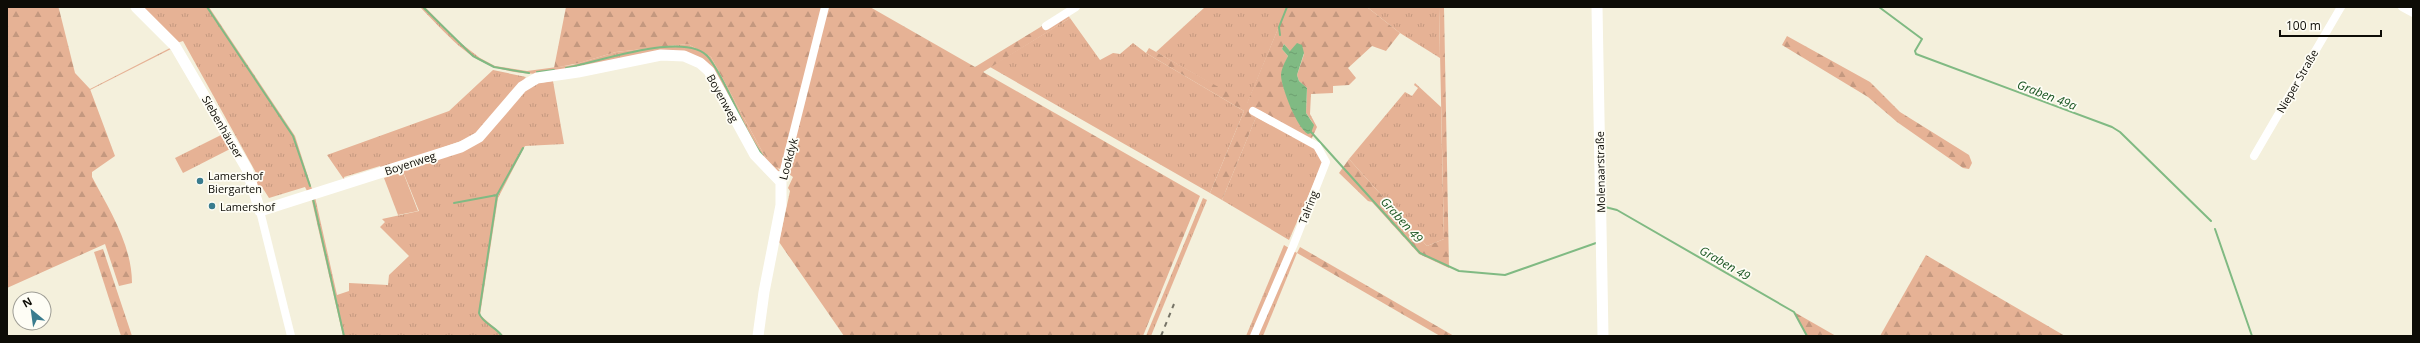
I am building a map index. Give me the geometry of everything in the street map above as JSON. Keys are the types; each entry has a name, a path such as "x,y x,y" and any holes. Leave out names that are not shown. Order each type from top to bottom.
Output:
{"street":[{"name":"Siebenhäuser","path":"136,7 175,46 247,169 260,211 291,336"},
{"name":"Lookdyk","path":"758,336 764,292 781,204 781,182 825,7"},
{"path":"1046,26 1076,7"},
{"name":"Molenaarstraße","path":"1597,7 1603,336"},
{"name":"Nieper Straße","path":"2254,156 2341,7"},
{"path":"2402,7 2413,13"},
{"name":"Boyenweg","path":"260,211 461,147 479,137 522,87 542,78 661,55 684,56 692,59 709,71 755,155 781,182"},
{"name":"Talring","path":"1253,111 1317,146 1326,162 1294,246 1254,336"}],"green space":[{"path":"7,7 58,7 59,9 75,73 90,89 115,156 92,172 92,177 124,241 131,269 132,283 119,286 105,244 7,288"},
{"path":"140,7 209,7 295,136 312,189 307,191 305,187 269,198 262,187 256,189 254,182 260,180 183,41 177,43"},
{"path":"420,7 425,7 458,41 480,58 495,66 527,71 572,65 616,52 688,44 711,57 763,153 780,171 776,171 762,159 717,79 690,55 545,74 522,73 504,70 474,57 461,48"},
{"path":"566,7 823,7 781,169 776,168 763,153 711,57 688,44 616,52 579,63 554,68"},
{"path":"827,7 870,7 975,67 1065,12 1070,18 983,72 1200,196 1143,336 844,336 779,242 790,191 788,188 793,177 786,172"},
{"path":"1205,7 1287,7 1247,104 1156,52"},
{"path":"1287,7 1367,7 1400,33 1386,51 1372,46 1348,68 1356,78 1349,85 1333,86 1333,93 1311,94 1310,114 1317,127 1311,140 1259,110 1222,200 1210,193 1244,111 1146,53 1149,48 1247,103","holes":["1284,44 1290,51 1304,54 1297,75 1299,81 1307,88 1306,113 1313,123 1291,101 1283,86 1282,77 1288,56 1282,49"]},
{"path":"1367,7 1439,7 1440,58 1400,33"},
{"path":"1439,7 1444,7 1449,268 1419,254 1372,202 1368,201 1339,173 1349,159 1427,246 1444,239"},
{"path":"1070,18 1100,60 1113,53 1120,54 1133,43 1146,53 1244,111 1210,193 990,67"},
{"path":"1787,36 1870,82 1900,112 1969,155 1972,163 1969,169 1963,168 1897,122 1868,97 1782,45"},
{"path":"172,47 173,48 90,90 90,89"},
{"path":"493,70 526,77 475,136 382,169 380,166 344,177 345,181 327,155 449,111"},
{"path":"553,81 564,144 525,146 498,198 480,315 504,336 343,336 311,197 315,197 337,295 349,291 349,283 388,285 389,275 409,256 380,227 385,222 382,219 419,211 402,169 473,145 523,91 532,84"},
{"path":"1415,83 1441,107 1444,239 1427,246 1349,159 1405,92 1412,96 1418,88 1414,85"},
{"path":"1256,117 1315,148 1323,162 1289,240 1222,200"},
{"path":"221,135 230,149 183,173 175,158"},
{"path":"403,172 418,211 398,215 384,178"},
{"path":"1203,198 1207,200 1151,336 1146,336"},
{"path":"1284,245 1297,253 1263,336 1246,336"},
{"path":"1300,247 1454,336 1440,336 1297,253"},
{"path":"103,249 132,336 121,336 94,252"},
{"path":"1926,255 2065,336 1880,336"},
{"path":"1794,312 1836,336 1807,336"}],"water":[{"path":"1297,43 1302,45 1304,53 1297,75 1299,81 1307,88 1306,113 1314,125 1311,133 1308,134 1299,124 1291,108 1284,90 1281,76 1282,68 1288,56 1282,49 1284,44 1290,51"}],"waterway":[{"path":"207,7 293,136 310,186"},
{"path":"423,7 473,56 494,67 529,73"},
{"name":"Graben 49","path":"1280,35 1279,27 1287,7"},
{"name":"Graben 49a","path":"1879,7 1922,39 1915,51 1916,54 2112,127 2120,132 2211,221"},
{"path":"566,68 641,50 662,47 682,47 698,50 709,58 717,70 754,144 762,155"},
{"path":"537,72 554,70"},
{"name":"Graben 49","path":"1311,132 1420,253 1459,271 1505,275 1596,243"},
{"path":"502,336 483,320 479,313 497,195 523,148"},
{"path":"454,203 497,195"},
{"path":"313,199 344,336"},
{"name":"Graben 49","path":"1605,207 1617,210 1794,312 1807,336"},
{"name":"Graben 49a","path":"2215,229 2252,336"}],"railway":[{"path":"1161,336 1174,304"}],"place":[{"name":"Lamershof Biergarten","path":"200,181"},
{"name":"Lamershof","path":"212,206"}]}
